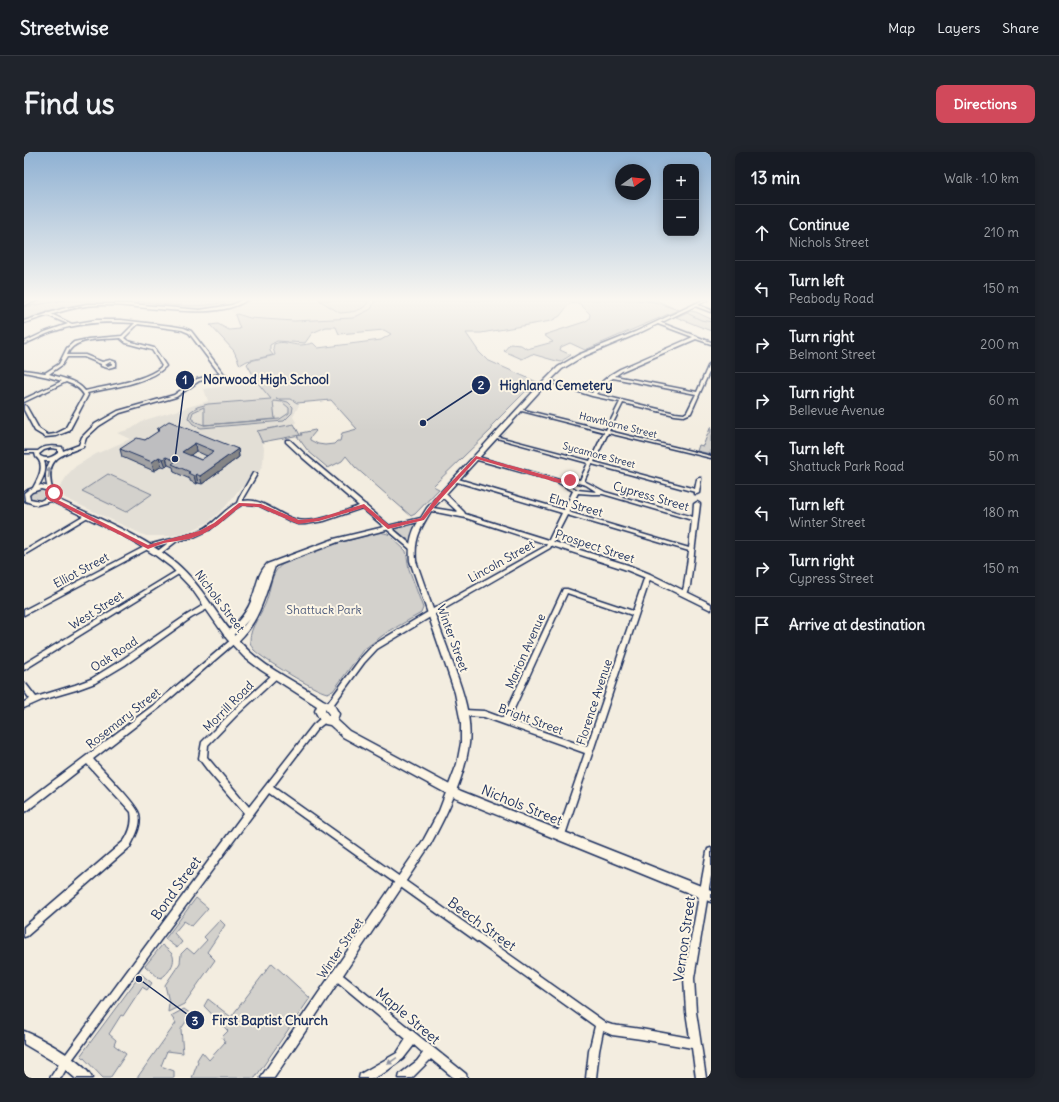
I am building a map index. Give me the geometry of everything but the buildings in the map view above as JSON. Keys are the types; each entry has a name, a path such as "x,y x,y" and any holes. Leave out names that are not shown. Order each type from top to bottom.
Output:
{"main road":[{"path":"50,488 54,493 51,499 41,502 25,497 33,489 50,488"},
{"name":"Nichols Street","path":"51,499 158,553 180,571 196,587 228,634 253,660 325,705"},
{"path":"325,705 320,710 328,720"},
{"name":"Nichols Street","path":"328,720 353,739 452,791 708,895"},
{"path":"24,1036 66,1061 86,1078"}],"street":[{"path":"45,375 60,365 67,350 77,343"},
{"path":"85,392 149,377 163,369 164,366 154,349 132,343"},
{"path":"199,343 223,375 232,382"},
{"name":"Winter Street","path":"267,1078 401,882 435,828 452,791 461,764 465,733 464,713 459,693 412,560 412,548 422,519 442,494 547,380 560,368 580,356 611,343"},
{"path":"593,395 597,389 611,376 683,343"},
{"path":"65,356 85,356 103,364"},
{"path":"547,380 593,395 684,415 689,413 711,364"},
{"path":"24,371 65,380 81,388 85,392 85,399 68,428 64,432 53,436 41,433 35,428 24,406"},
{"path":"50,488 49,470 54,458 60,451 81,444 97,426 119,412 175,396 198,380 223,375"},
{"path":"611,376 698,394"},
{"path":"24,401 65,380"},
{"path":"581,482 622,402"},
{"name":"Hawthorne Street","path":"520,410 711,457"},
{"path":"53,436 53,444 60,451"},
{"path":"39,456 53,436"},
{"name":"Sycamore Street","path":"495,437 697,492 699,479"},
{"path":"288,441 412,548"},
{"path":"44,448 55,447"},
{"path":"24,452 54,458"},
{"path":"24,456 39,456"},
{"path":"33,489 43,469 43,463 39,456"},
{"name":"Cypress Street","path":"476,458 559,481 576,491 603,493 695,519"},
{"path":"255,474 241,498 239,505 259,505 298,522 319,519 364,506"},
{"name":"Elm Street","path":"456,480 691,550"},
{"name":"Cypress Street","path":"559,481 570,480 581,482 590,485 603,493"},
{"name":"Lincoln Street","path":"430,613 545,549 551,543 576,491"},
{"name":"Prospect Street","path":"442,494 457,509 467,516"},
{"path":"685,593 697,504"},
{"name":"Elliot Street","path":"24,613 148,547 162,542 195,535 206,530 216,524 239,505"},
{"name":"Prospect Street","path":"429,509 467,516 626,567 685,593 711,607"},
{"path":"24,553 86,516"},
{"path":"228,634 238,628 248,617 270,571 278,562 329,542 422,519"},
{"path":"158,553 176,540"},
{"name":"West Street","path":"24,667 180,571"},
{"name":"Florence Avenue","path":"561,835 648,576"},
{"path":"234,641 244,631 254,617 263,586"},
{"name":"Marion Avenue","path":"505,721 565,590 635,614"},
{"name":"Oak Road","path":"24,705 34,700 83,686 93,681 194,613 209,605"},
{"path":"325,705 368,653 390,637 430,613"},
{"name":"Rosemary Street","path":"24,808 157,706 234,641"},
{"name":"Morrill Road","path":"249,813 203,758 205,744 234,714 276,675"},
{"path":"24,686 34,700"},
{"name":"Bright Street","path":"464,713 484,714 589,751"},
{"name":"Bond Street","path":"55,1078 268,788 315,727 328,720"},
{"path":"24,933 127,844 132,837 136,821 134,810 88,759"},
{"name":"Beech Street","path":"268,788 600,1023 612,1030 696,1044"},
{"name":"Vernon Street","path":"701,1078 691,1012 690,978 708,895 711,852"},
{"name":"Maple Street","path":"336,975 462,1078"},
{"path":"591,1078 594,1051 600,1023"},
{"path":"364,1078 400,1056 414,1038"},
{"path":"404,1078 420,1064 430,1052"}],"shaded area":[{"path":"257,382 271,399 291,399 299,405 293,417 296,422 294,424 300,435 262,442 264,448 263,464 251,488 241,487 226,506 209,522 190,531 171,536 146,536 65,498 59,488 69,473 76,466 96,454 130,439 117,433 131,429 145,420 208,401 204,389"}],"green space":[{"path":"227,343 273,343 270,345 270,351 273,355 247,361 240,365 234,351"},
{"path":"286,343 300,345 313,343 318,348 356,343 473,343 487,360 539,383 531,392 526,391 491,426 492,429 433,486 439,489 415,514 411,516 355,467 346,456 342,461 328,468 308,451 297,436 302,435 301,433 315,430 316,431 310,440 318,444 334,444 337,441 340,441 342,433 357,429 331,400 297,403 291,399 276,399 288,402 293,407 292,413 284,421 201,428 193,424 188,418 190,412 197,407 208,404 271,399 257,382 247,364 250,361 275,355 273,348 274,344","holes":["273,401 282,402 289,408 289,413 280,419 204,425 275,419","204,407 204,425 191,418 193,412"]},
{"path":"548,343 570,343 561,347 560,350 571,355 560,362 532,354 522,359 504,351 510,344 521,345 527,349"},
{"path":"570,343 601,343 585,350"},
{"path":"294,424 300,435 262,442 257,431"},
{"path":"711,426 711,454 697,451 699,445 703,446"},
{"path":"108,474 152,494 126,512 82,491"},
{"path":"39,489 47,490 51,495 40,501 30,498 30,493"},
{"path":"414,523 416,524 410,541 393,528"},
{"name":"Shattuck Park","path":"380,532 388,534 406,551 409,569 423,608 421,613 386,633 363,650 333,691 327,693 289,674 259,655 254,650 250,642 250,636 267,599 274,574 280,566 331,545"},
{"path":"196,898 208,908 192,926 184,921 174,933 182,942 177,948 165,939"},
{"path":"220,920 225,925 207,952 215,960 184,1004 168,1012 169,1002 165,985 180,963 181,954 187,948 194,954 207,940 204,937"},
{"path":"162,945 172,954 173,964 169,971 161,978 145,966"},
{"path":"272,963 310,998 255,1078 192,1078 198,1062 197,1060 202,1052 209,1060 225,1042 222,1037 228,1031 204,1006 208,999 231,1017"},
{"path":"141,974 152,983 147,990 142,987 109,1034 116,1040 114,1045 126,1054 110,1078 103,1078 81,1055"},
{"path":"184,1009 191,1014 181,1029 183,1053 167,1051 161,1066 174,1071 174,1078 137,1078 176,1023 171,1016"}],"place":[{"name":"Highland Cemetery","path":"423,423"},
{"name":"Norwood High School","path":"175,459"},
{"name":"First Baptist Church","path":"139,979"}],"route":[{"path":"54,493 51,499 148,547 162,542 195,535 216,524 239,505 259,505 298,522 312,521 364,506 388,527 422,519 437,500 476,458 559,481 570,480"}]}
